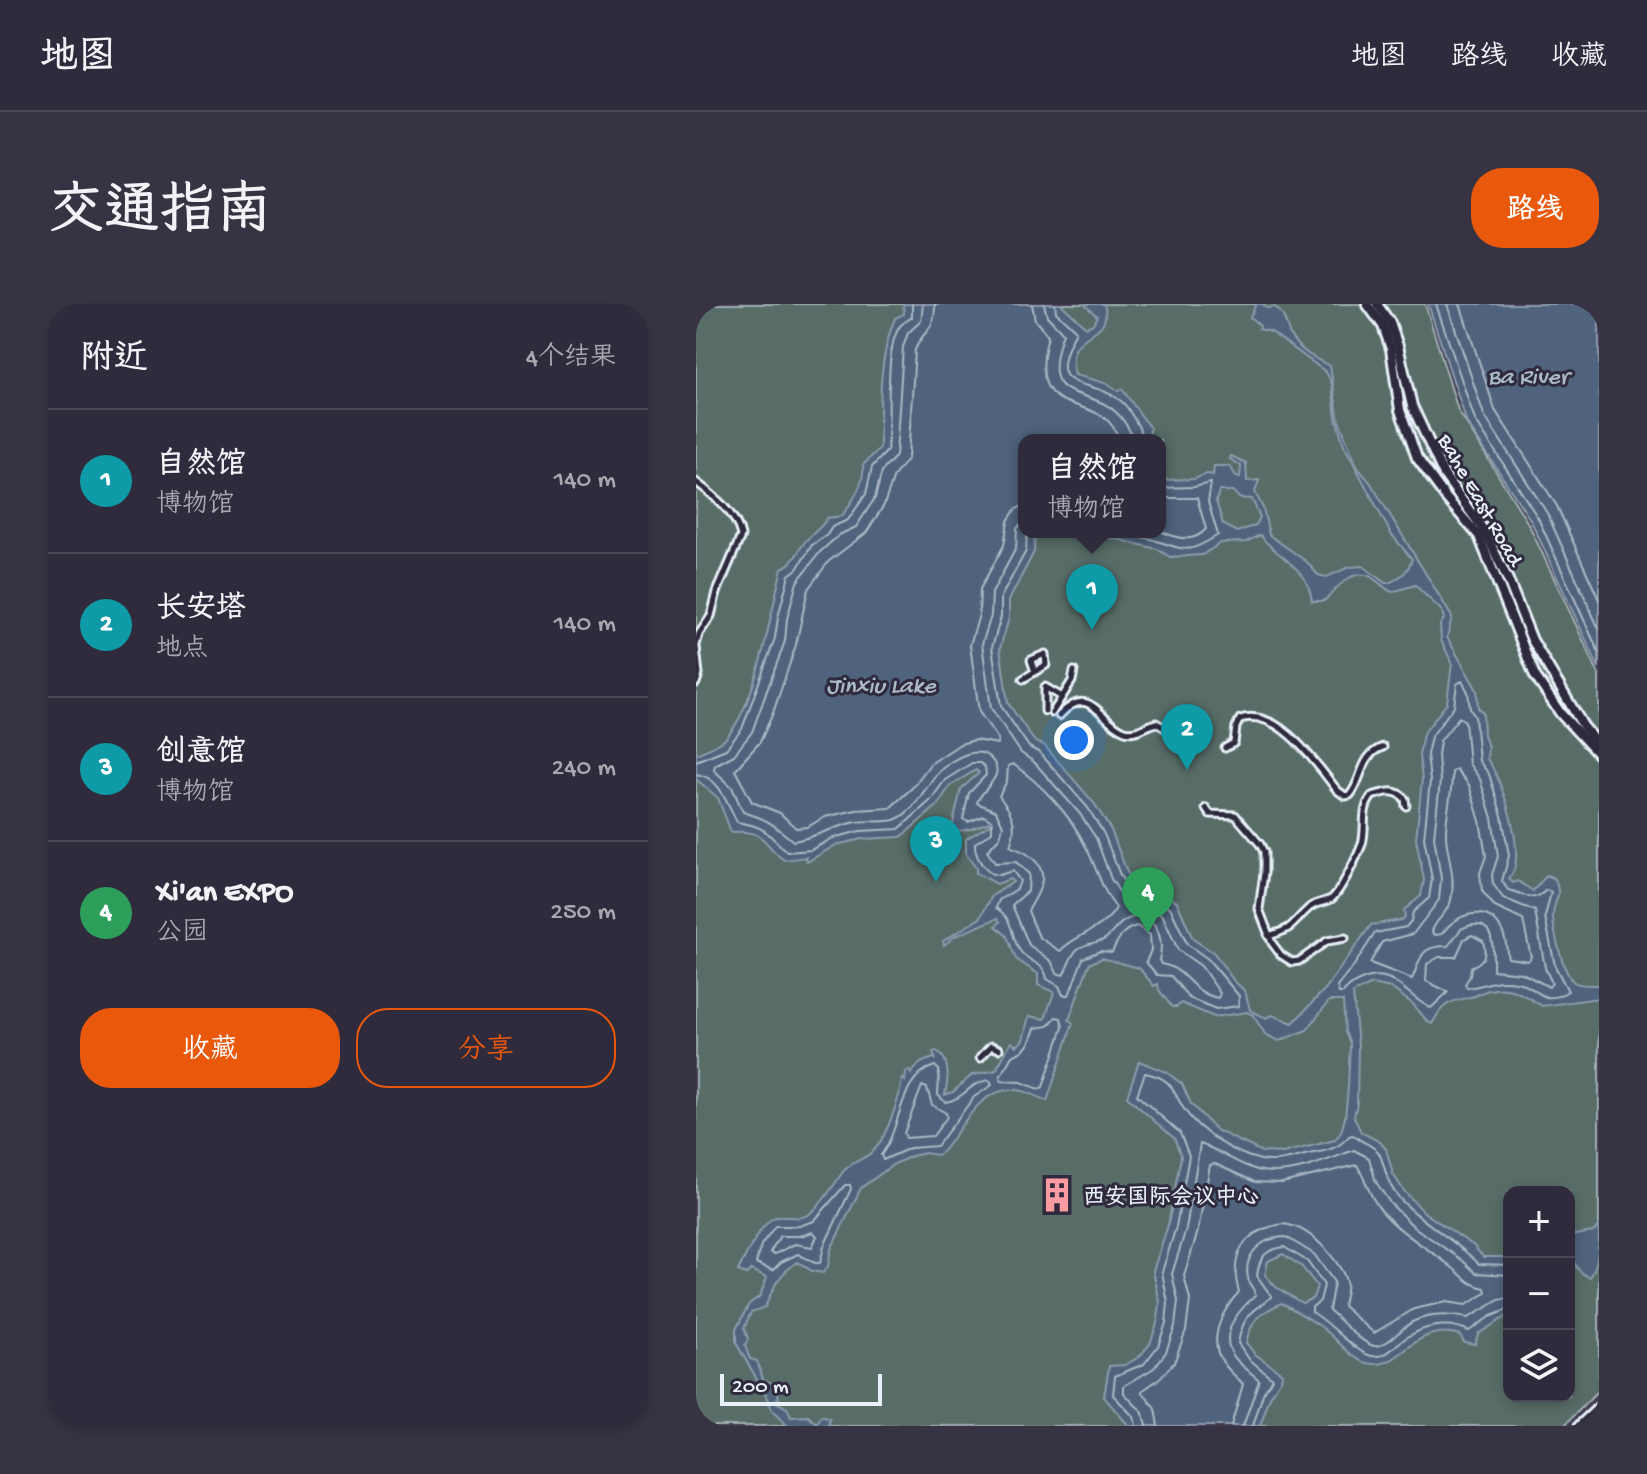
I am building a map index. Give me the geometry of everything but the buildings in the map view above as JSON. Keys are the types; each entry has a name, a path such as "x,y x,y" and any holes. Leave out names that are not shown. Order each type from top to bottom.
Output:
{"main road":[{"path":"1580,1426 1599,1408"}],"street":[{"name":"Bahe East Road","path":"1367,304 1383,326 1391,349 1400,410 1417,458 1447,499 1469,517 1494,548 1532,640 1583,726 1599,745"},
{"name":"Bahe East Road","path":"1377,304 1390,323 1416,416 1444,475 1487,551 1520,644 1535,676 1561,714 1599,755"},
{"path":"696,482 734,519 741,536 720,585 711,616 699,634 696,646 699,674 696,683"},
{"path":"1062,697 1045,687 1048,712 1062,697 1074,671"},
{"path":"1023,679 1035,672"},
{"path":"1059,716 1072,704 1085,703 1102,711 1127,731 1156,723 1165,728"},
{"path":"1225,748 1234,743 1240,719 1257,717 1294,737 1345,796 1350,795 1357,785 1368,757 1383,747"},
{"path":"1268,936 1287,930 1316,903 1327,901 1338,892 1362,843 1365,810 1372,796 1387,791 1397,792 1405,799 1406,806"},
{"path":"1206,808 1210,814 1235,815 1260,844 1265,862 1259,909 1268,936 1281,955 1292,962 1305,958 1327,941 1345,938"},
{"path":"980,1058 991,1046 999,1049"}],"green space":[{"path":"696,304 1425,304 1458,410 1529,525 1599,674 1599,1390 1564,1426 696,1426"}],"water":[{"name":"Jinxiu Lake","path":"903,304 1061,304 1086,327 1093,324 1097,316 1084,304 1104,304 1102,325 1075,349 1075,375 1105,383 1118,391 1122,389 1150,428 1150,434 1018,434 1018,538 1035,538 1034,552 1009,600 1009,618 1000,648 1008,703 1035,742 1044,745 1094,803 1111,830 1127,872 1135,884 1177,902 1193,939 1214,953 1245,991 1250,1010 1266,1018 1272,1015 1293,1023 1326,988 1371,925 1401,920 1405,917 1404,910 1421,896 1424,880 1416,839 1422,780 1419,755 1423,734 1447,703 1452,663 1441,640 1442,611 1415,585 1392,592 1364,575 1351,577 1324,601 1312,601 1299,571 1260,535 1246,542 1221,543 1202,555 1170,557 1157,549 1112,538 1166,538 1166,480 1213,475 1214,466 1230,466 1240,477 1241,466 1230,459 1231,456 1246,463 1247,481 1259,480 1255,492 1263,508 1269,535 1307,562 1318,575 1327,577 1349,567 1363,566 1385,583 1400,576 1412,559 1391,534 1344,445 1336,418 1332,384 1326,372 1271,332 1259,329 1260,326 1250,317 1256,304 1279,310 1297,345 1330,366 1339,421 1358,468 1370,482 1452,617 1447,637 1477,690 1478,708 1483,713 1488,747 1487,759 1500,783 1515,837 1514,868 1509,878 1513,883 1518,881 1533,891 1547,875 1555,879 1558,896 1553,922 1566,970 1576,983 1599,985 1599,998 1542,1006 1511,990 1489,990 1448,1004 1432,1024 1413,1004 1391,988 1372,984 1353,993 1358,1046 1354,1117 1361,1132 1380,1142 1386,1149 1393,1174 1425,1213 1474,1246 1483,1257 1503,1257 1503,1318 1478,1334 1475,1344 1464,1342 1460,1335 1432,1334 1385,1363 1367,1363 1352,1355 1320,1326 1282,1303 1258,1318 1246,1343 1255,1354 1282,1373 1260,1426 1129,1426 1104,1397 1109,1366 1125,1365 1139,1357 1150,1344 1160,1302 1153,1271 1168,1225 1181,1156 1174,1138 1127,1097 1139,1061 1166,1072 1182,1084 1191,1104 1216,1130 1262,1152 1283,1153 1335,1140 1341,1132 1345,1118 1350,1043 1345,1032 1343,1001 1329,1001 1307,1030 1279,1041 1265,1034 1253,1015 1247,1012 1214,1017 1181,1003 1172,1007 1158,984 1154,986 1139,968 1102,958 1089,964 1069,1020 1073,1023 1047,1101 1017,1090 993,1094 974,1110 943,1151 937,1155 925,1153 912,1156 894,1164 861,1188 831,1249 828,1266 823,1273 812,1271 798,1262 781,1276 765,1307 751,1312 744,1328 748,1339 745,1346 750,1359 757,1361 763,1379 777,1386 779,1400 776,1399 776,1402 787,1408 791,1417 808,1416 817,1424 822,1416 830,1419 828,1426 788,1426 772,1411 769,1400 736,1343 736,1329 749,1304 760,1296 767,1277 751,1270 746,1274 738,1271 760,1232 776,1217 808,1215 824,1199 845,1169 877,1147 892,1118 906,1072 909,1070 911,1074 923,1062 936,1060 933,1052 937,1051 946,1065 945,1095 972,1075 996,1070 1011,1042 1017,1046 1023,1040 1029,1016 1045,1019 1054,992 1038,985 1038,974 1016,959 1007,936 996,926 1000,922 998,918 955,936 944,945 943,941 980,918 992,896 1013,882 1010,879 997,884 976,873 966,854 966,839 989,825 989,822 951,832 961,789 979,773 976,770 950,786 937,806 901,837 862,839 836,845 807,862 806,857 784,860 758,835 731,832 718,798 696,779 696,754 724,740 745,706 761,659 782,568 792,561 827,518 842,516 860,485 863,465 880,448 881,382 889,334 895,318 904,314","holes":["1219,491 1233,491 1239,498 1252,499 1260,517 1256,525 1237,532 1223,524 1216,501","1283,1254 1302,1267 1317,1286 1313,1298 1302,1303 1276,1287 1265,1275 1268,1261"]},
{"name":"Ba River","path":"1428,304 1599,304 1599,668 1531,521 1467,423"},
{"path":"1599,1226 1597,1260 1590,1277 1575,1264 1575,1235 1593,1232"}],"place":[{"name":"自然馆","path":"1092,630"},
{"name":"长安塔","path":"1187,770"},
{"name":"创意馆","path":"936,882"},
{"name":"Xi'an EXPO","path":"1148,933"},
{"name":"西安国际会议中心","path":"1057,1195"}]}
